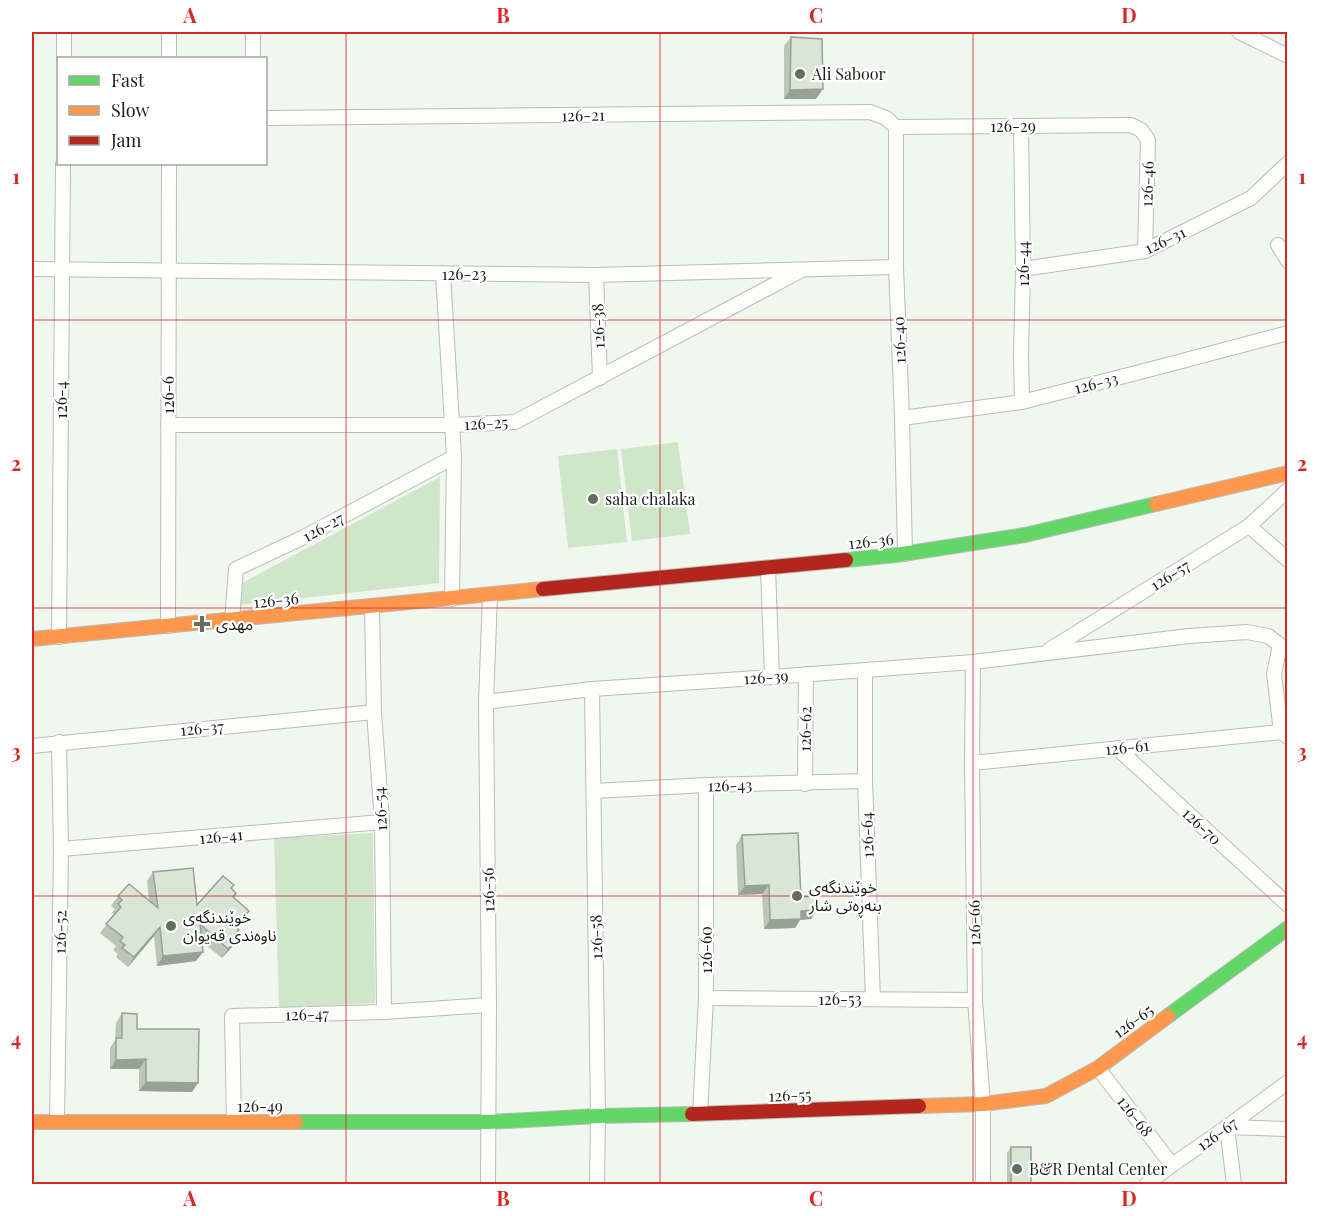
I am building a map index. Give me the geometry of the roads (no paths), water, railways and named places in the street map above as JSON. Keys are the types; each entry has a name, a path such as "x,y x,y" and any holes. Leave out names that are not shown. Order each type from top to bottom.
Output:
{"street":[{"path":"64,32 64,57"},
{"path":"169,32 169,57"},
{"path":"253,32 253,57"},
{"path":"1239,32 1286,51"},
{"name":"126-21","path":"267,118 870,112 886,118 896,127"},
{"name":"126-29","path":"896,127 1131,125"},
{"name":"126-46","path":"1131,125 1141,130 1148,140 1145,251"},
{"name":"126-44","path":"1021,126 1022,402"},
{"name":"126-40","path":"896,127 896,267 905,554"},
{"name":"126-31","path":"1023,269 1145,251 1251,198 1287,163"},
{"name":"126-4","path":"59,637 63,165"},
{"name":"126-6","path":"168,626 169,165"},
{"path":"1278,245 1287,261"},
{"name":"126-23","path":"32,269 596,275 896,267"},
{"name":"126-25","path":"168,425 452,425 515,422 802,270"},
{"path":"443,274 454,457 452,599"},
{"name":"126-38","path":"596,275 600,378"},
{"name":"126-33","path":"902,418 1022,402 1287,333"},
{"name":"126-27","path":"232,621 236,568 304,537 454,457"},
{"name":"126-36","path":"32,639 905,554 1025,535 1287,473"},
{"name":"126-57","path":"1045,652 1250,526 1287,490"},
{"path":"1250,526 1287,560"},
{"path":"768,568 772,677"},
{"name":"126-56","path":"488,1185 486,702 490,595"},
{"name":"126-54","path":"372,607 374,712 382,822 384,1012"},
{"name":"126-39","path":"486,702 592,689 973,662 1189,636 1247,632 1284,642"},
{"path":"1284,642 1274,674 1284,734"},
{"name":"126-66","path":"973,662 975,1000 983,1104 983,1185"},
{"name":"126-64","path":"865,670 873,999"},
{"name":"126-62","path":"805,784 806,674"},
{"name":"126-58","path":"592,689 597,1185"},
{"name":"126-37","path":"32,746 374,712"},
{"name":"126-61","path":"972,763 1284,734"},
{"name":"126-52","path":"57,1122 61,849 59,742"},
{"name":"126-70","path":"1117,748 1287,905"},
{"name":"126-43","path":"594,791 706,785 866,781"},
{"name":"126-60","path":"700,1114 706,998 706,785"},
{"name":"126-41","path":"61,849 382,822"},
{"name":"126-65","path":"983,1104 1046,1096 1098,1068 1287,928"},
{"name":"126-53","path":"706,998 975,1000"},
{"name":"126-47","path":"234,1122 232,1016 384,1012 489,1005"},
{"name":"126-68","path":"1098,1068 1172,1165"},
{"name":"126-67","path":"1147,1185 1287,1082"},
{"name":"126-55","path":"598,1116 983,1104"},
{"name":"126-49","path":"32,1122 488,1122 598,1116"},
{"path":"1234,1185 1227,1127 1287,1130"}],"place":[{"name":"Ali Saboor","path":"800,74"},
{"name":"saha chalaka","path":"593,499"},
{"name":"مهدی","path":"202,624"},
{"name":"خوێندنگەی بنەڕەتی شار","path":"797,896"},
{"name":"خوێندنگەی ناوەندی قەیوان","path":"171,926"},
{"name":"B&R Dental Center","path":"1017,1169"}]}
